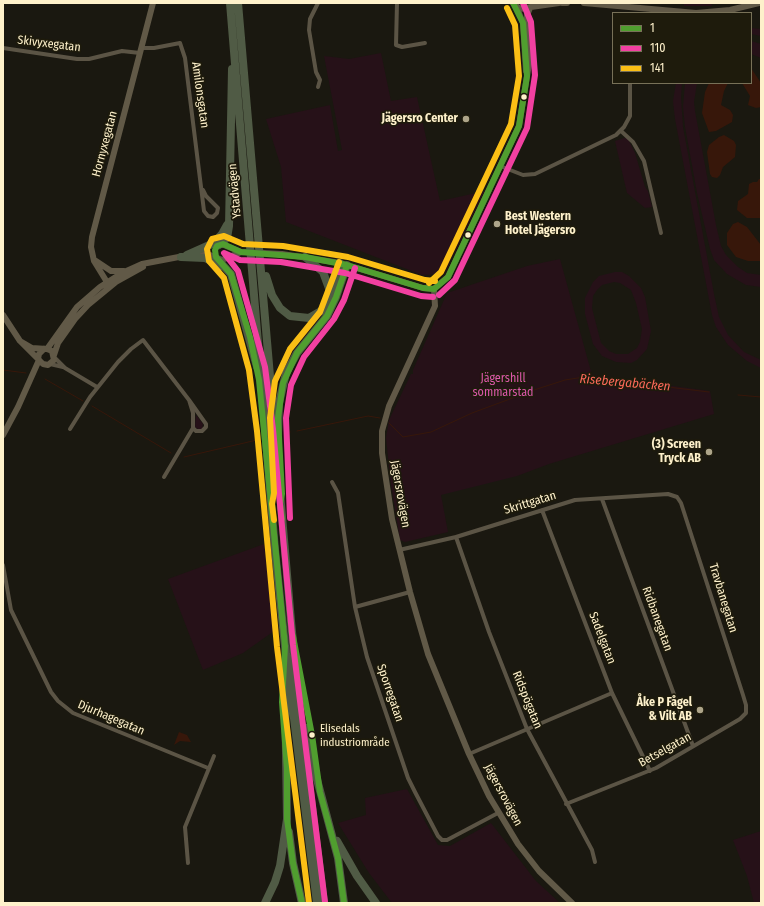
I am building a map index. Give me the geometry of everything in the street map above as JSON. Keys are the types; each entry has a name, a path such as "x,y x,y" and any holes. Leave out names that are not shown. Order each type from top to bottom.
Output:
{"highway":[{"name":"Ystadvägen","path":"230,3 262,376 265,430 285,646 317,903"},
{"name":"Ystadvägen","path":"238,3 280,504 295,652 324,903"},
{"path":"219,245 227,236 230,216 232,20"},
{"path":"181,257 201,250 214,243 224,231 230,216"},
{"path":"257,221 260,231 268,286 280,308 290,316 309,318 324,308 344,264"},
{"path":"181,257 205,258 216,262 228,273 235,288"},
{"path":"305,257 323,272 328,282 330,293"},
{"path":"217,258 229,271 256,360 265,430"},
{"path":"280,504 282,494 278,418 283,383 298,354 327,316 336,297 344,264"},
{"path":"285,646 287,819 293,863 302,903"},
{"path":"295,652 298,662 315,772 328,818 340,870 344,903"},
{"path":"328,818 345,856 376,903"},
{"path":"265,903 275,882 280,866 287,819"}],"main road":[{"name":"Hornyxegatan","path":"111,283 93,256 92,237 154,3"},
{"path":"515,5 523,10 532,6 567,3"},
{"path":"584,3 630,10 674,12"},
{"path":"707,12 730,10 759,3"},
{"path":"515,5 523,23 527,76"},
{"path":"103,267 114,272 131,269 161,260 195,254 219,245 224,245 241,252 305,257 344,264 423,288 434,289 448,277 519,126 527,76 529,49 527,15 532,6"},
{"path":"217,258 215,250 219,245"},
{"path":"195,254 209,255 224,260 241,252"},
{"path":"93,256 103,267 111,283"},
{"path":"3,435 40,370 49,365 54,356 58,343 75,319 111,283 161,260"},
{"path":"18,407 39,359 39,354 45,349 77,307 131,269"},
{"name":"Jägersrovägen","path":"434,289 435,306 389,406 382,436 386,486 399,550 434,673 469,754 498,813 518,844 538,871 572,903"},
{"path":"3,315 20,341 43,364 49,365"},
{"path":"20,341 32,348 52,351 54,356"}],"street":[{"path":"318,3 310,19 309,30 316,72 320,80 318,87"},
{"path":"398,3 396,44 402,47 425,43"},
{"name":"Amilonsgatan","path":"141,50 180,43 185,58 203,190 204,211 208,216 213,217 217,213 218,208 206,196 203,190"},
{"name":"Skivyxegatan","path":"3,48 83,59 122,51 141,50"},
{"path":"500,166 523,175 535,174 611,138 621,131 630,116 630,84"},
{"path":"621,131 633,142 644,161 661,233"},
{"path":"70,429 97,387 124,354 143,340 189,400 206,426 205,429 200,432 193,428"},
{"path":"54,356 65,368 97,387"},
{"path":"49,365 65,368"},
{"path":"164,477 193,428 193,413 189,400"},
{"name":"Sporregatan","path":"332,482 338,493 355,607 367,657 408,778 438,836 442,840 447,840 498,813"},
{"name":"Skrittgatan","path":"399,550 456,537 575,500 670,494"},
{"name":"Travbanegatan","path":"670,494 679,500 684,509 746,705 746,713"},
{"name":"Ridbanegatan","path":"602,499 693,746"},
{"name":"Sadelgatan","path":"542,510 612,693 650,771"},
{"name":"Ridspögatan","path":"456,537 489,632 527,730 592,850 595,862"},
{"name":"Djurhagegatan","path":"3,564 11,610 51,692 61,704 73,713 208,768"},
{"path":"355,607 410,592"},
{"path":"469,754 612,693"},
{"name":"Betselgatan","path":"566,804 650,771 740,719 746,713"},
{"path":"188,863 185,827 214,756"}],"green space":[{"path":"684,3 711,3 712,6 684,6"},
{"path":"752,28 761,29 761,36 752,34"},
{"path":"752,41 761,44 761,58 752,54"},
{"path":"381,53 391,101 417,97 440,201 485,191 444,274 422,275 286,222 281,167 266,119 330,105 338,151 342,150 324,56 349,59"},
{"path":"676,84 682,84 681,97 683,127 719,317 728,335 744,352 761,360 761,368 747,361 728,345 716,327 712,315 675,119 673,101"},
{"path":"685,84 697,84 694,102 695,111 721,246 726,255 738,267 747,273 761,275 761,287 746,285 727,274 714,260 697,193 685,127 683,107"},
{"path":"627,137 635,153 652,207 645,208 627,193 615,141"},
{"name":"Jägershill sommarstad","path":"560,259 592,375 710,391 714,414 549,464 517,476 441,495 448,532 405,542 400,540 391,484 386,438 389,420 411,374 413,374 413,370 447,293 527,266"},
{"path":"622,272 629,276 641,288 645,297 651,331 647,349 637,360 631,363 616,362 602,356 593,344 585,314 585,298 593,282 599,276","holes":["614,282 620,283 631,290 636,303 642,329 640,342 637,348 628,354 616,354 609,351 601,343 592,308 593,296 602,285"]},
{"path":"196,415 203,424 202,429 195,427"},
{"path":"264,544 274,631 243,653 203,670 168,579"},
{"path":"407,789 438,845 450,846 491,823 536,881 560,903 392,903 369,873 338,823 366,815 365,798"},
{"path":"761,831 761,903 754,903 747,876 733,840"}],"shaded area":[{"path":"752,70 761,83 761,107 756,108 748,105 750,96 743,84 752,84"},
{"path":"709,84 728,84 724,91 721,105 730,110 733,115 732,122 716,131 709,132 702,113 705,92"},
{"path":"724,135 734,141 736,145 735,157 723,167 717,178 712,177 710,174 707,152 709,145"},
{"path":"761,179 761,218 747,218 737,210 738,201 748,194 749,184 757,182"},
{"path":"738,222 747,227 761,245 761,261 748,261 736,257 727,245 727,233 733,224"},
{"path":"179,732 187,735 191,742 180,741 174,745"}],"waterway":[{"name":"Risebergabäcken","path":"3,370 26,373"},
{"name":"Risebergabäcken","path":"389,423 403,437 431,432 472,413 537,389 565,380 584,377 709,392"},
{"name":"Risebergabäcken","path":"45,379 83,401"},
{"name":"Risebergabäcken","path":"738,395 761,397"},
{"name":"Risebergabäcken","path":"92,406 171,453"},
{"name":"Risebergabäcken","path":"297,431 368,416 380,418"},
{"name":"Risebergabäcken","path":"284,433 290,432"},
{"name":"Risebergabäcken","path":"184,457 257,440"}],"transit line":[{"name":"1","path":"434,289 448,277 519,126 527,76 523,23 513,3"},
{"name":"110","path":"439,295 455,280 527,128 535,75 531,22 523,3"},
{"name":"141","path":"429,283 441,272 511,124 519,76 515,25 507,8"},
{"name":"141","path":"309,903 277,647 257,431 249,370 224,278 209,261 207,249 212,239 224,236 243,244 283,246 348,257 425,280 435,281"},
{"name":"1","path":"302,903 293,863 287,819 287,769 282,702 285,646 259,380 250,337 231,274 216,257 215,250 217,246 223,244 241,252 305,257 347,265 423,288 434,289"},
{"name":"110","path":"325,902 293,645 273,429 265,367 238,271 224,253 240,260 281,262 345,273 421,296 433,297"},
{"name":"141","path":"274,520 272,504 274,493 270,418 275,381 290,349 320,312 339,262"},
{"name":"1","path":"282,519 280,504 282,494 278,418 283,383 297,353 327,316 336,297 347,265"},
{"name":"110","path":"290,518 286,418 291,385 304,357 334,319 344,300 355,268"},
{"name":"1","path":"293,636 312,735 320,792 338,858 344,903"}],"place":[{"name":"Jägersro Center","path":"466,119"},
{"name":"Best Western Hotel Jägersro","path":"497,224"},
{"name":"(3) Screen Tryck AB","path":"709,452"},
{"name":"Åke P Fågel & Vilt AB","path":"700,710"},
{"name":"Elisedals industriområde","path":"312,735"}]}
